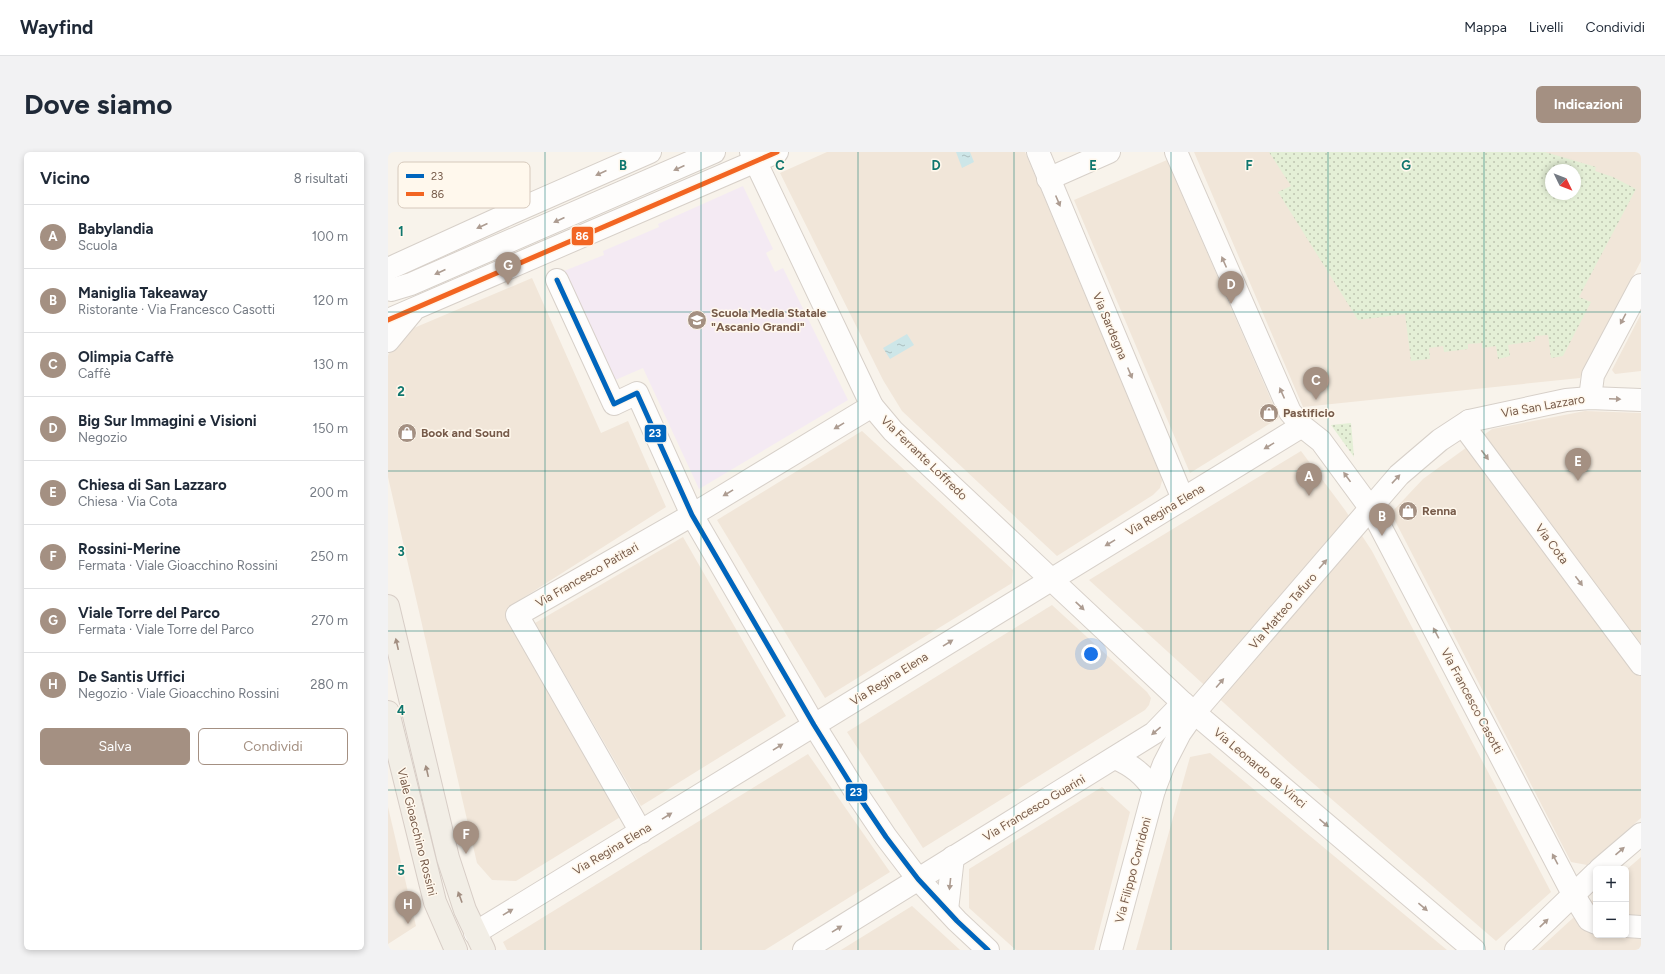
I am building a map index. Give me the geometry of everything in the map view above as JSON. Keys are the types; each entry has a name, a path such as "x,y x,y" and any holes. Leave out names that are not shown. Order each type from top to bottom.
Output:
{"main road":[{"name":"Viale Gioacchino Rossini","path":"388,606 448,858 456,884 479,941"},
{"name":"Viale Gioacchino Rossini","path":"388,712 434,902 451,948"},
{"path":"451,948 479,941"}],"street":[{"path":"530,205 650,152"},
{"path":"388,289 391,290 411,284 714,152"},
{"path":"388,320 414,310 753,157 777,152"},
{"name":"Via Sardegna","path":"1038,152 1183,499"},
{"path":"1048,179 1109,152"},
{"name":"Via Francesco Casotti","path":"1176,152 1290,412 1302,426 1320,441 1370,509 1573,894 1589,920 1593,922"},
{"name":"Via Ferrante Loffredo","path":"753,157 872,406 893,430 1052,579"},
{"path":"388,269 522,208"},
{"path":"557,280 614,404 637,393 692,515 814,725 855,791 886,837 918,878 947,910 988,950"},
{"path":"1590,398 1593,375 1641,285"},
{"path":"388,341 414,310"},
{"name":"Via San Lazzaro","path":"1469,421 1566,400 1590,398 1641,400"},
{"name":"Via Francesco Patitari","path":"641,832 517,615 692,515 872,406"},
{"name":"Via Matteo Tafuro","path":"1189,708 1370,509 1399,475 1440,440 1469,421"},
{"name":"Via Cota","path":"1469,421 1469,433 1641,664"},
{"name":"Via Regina Elena","path":"479,941 641,832 1302,426"},
{"name":"Via Leonardo da Vinci","path":"1052,579 1189,708 1474,950"},
{"name":"Via Francesco Guarini","path":"804,950 918,878 1115,758 1189,708"},
{"name":"Via Filippo Corridoni","path":"1111,950 1154,790 1189,708"},
{"path":"1115,758 1127,763 1145,777 1154,790"},
{"path":"1604,866 1641,834"},
{"path":"947,910 953,857"},
{"path":"1516,950 1593,876"},
{"path":"1629,926 1641,927"}],"shaded area":[{"path":"827,152 1025,152 1161,474 1162,481 1160,488 1153,495 1057,556 902,411 883,380 780,173"},
{"path":"1194,152 1641,152 1641,261 1580,378 1303,407"},
{"path":"1167,160 1279,418 1190,473 1074,200"},
{"name":"Scuola Media Statale \"Ascanio Grandi\"","path":"743,186 773,249 766,253 775,272 783,268 848,400 699,489 643,368 613,381 564,271 604,255 603,251 659,227 658,224"},
{"path":"532,278 601,433 628,421 666,507 515,603 515,628 622,816 516,881 492,880 477,863 388,477 388,356 395,336"},
{"path":"1641,314 1641,371 1615,374 1612,370"},
{"path":"1585,411 1641,413 1641,818 1587,865 1571,862 1391,513 1423,479 1492,429"},
{"path":"862,431 1013,570 1012,583 825,698 717,520"},
{"path":"1301,451 1345,510 1372,551 1551,892 1496,941 1292,765 1089,580"},
{"path":"683,537 786,716 641,806 535,623"},
{"path":"1052,605 1147,692 1151,698 1149,705 1145,710 923,848 847,732"},
{"path":"1210,753 1447,950 1136,950 1190,757"},
{"path":"808,754 890,872 765,950 507,950 503,942"},
{"path":"1102,787 1130,812 1094,950 1016,950 969,908 969,869"},
{"path":"388,807 416,926 388,944"},
{"path":"1641,857 1641,950 1538,950 1593,900 1593,938 1629,938 1629,867"},
{"path":"912,906 960,950 841,950"}],"green space":[{"path":"1269,152 1545,152 1596,167 1595,171 1613,177 1636,189 1579,297 1591,302 1563,356 1551,358 1548,335 1535,336 1535,341 1508,345 1510,356 1498,359 1496,346 1482,348 1482,343 1468,344 1468,349 1444,352 1443,346 1429,348 1430,359 1411,361 1405,314 1358,320 1278,192 1291,186"},
{"path":"1351,423 1354,457 1331,425"}],"water":[{"path":"956,152 970,152 974,162 962,168"},
{"path":"907,334 914,345 890,359 883,348"}],"transit line":[{"name":"86","path":"388,320 777,152"},
{"name":"23","path":"557,280 614,404 637,393 692,515 814,725 855,791 886,837 918,879 957,921 988,950"}],"place":[{"name":"Viale Torre del Parco","path":"508,285"},
{"name":"Big Sur Immagini e Visioni","path":"1231,304"},
{"name":"Scuola Media Statale \"Ascanio Grandi\"","path":"697,320"},
{"name":"Olimpia Caffè","path":"1316,400"},
{"name":"Pastificio","path":"1269,413"},
{"name":"Book and Sound","path":"407,433"},
{"name":"Chiesa di San Lazzaro","path":"1578,481"},
{"name":"Babylandia","path":"1309,496"},
{"name":"Renna","path":"1408,511"},
{"name":"Maniglia Takeaway","path":"1382,536"},
{"name":"Rossini-Merine","path":"466,854"},
{"name":"De Santis Uffici","path":"408,924"}]}
